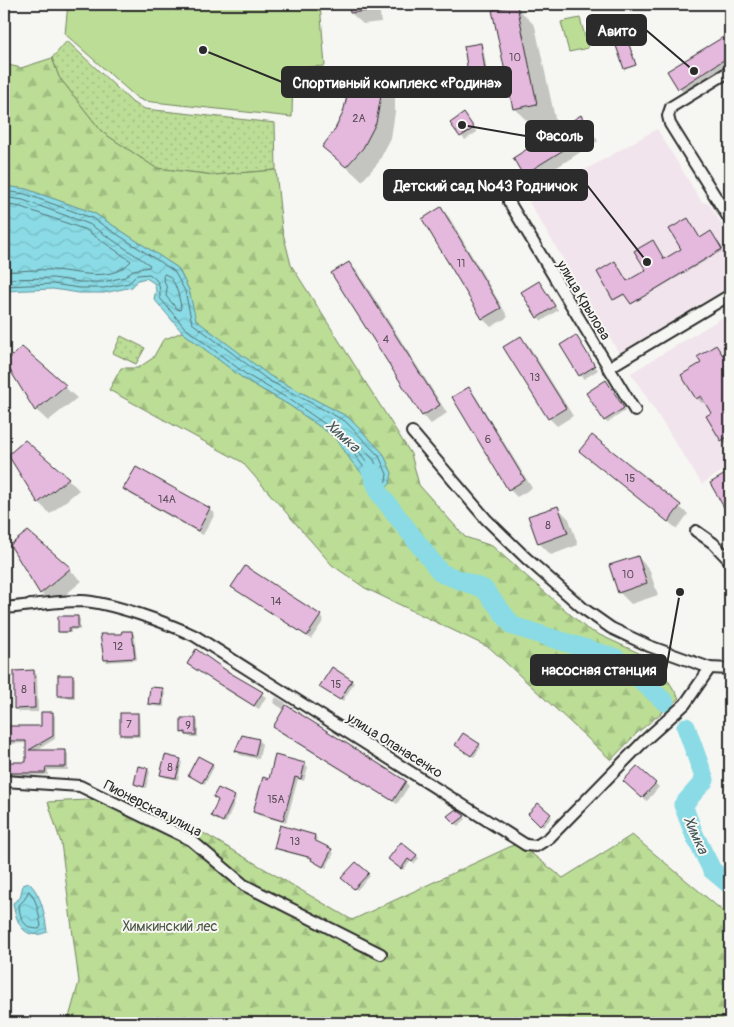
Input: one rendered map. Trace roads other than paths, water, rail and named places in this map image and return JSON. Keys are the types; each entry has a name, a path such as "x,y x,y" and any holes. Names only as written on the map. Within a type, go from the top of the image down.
{"street":[{"path":"730,71 671,106 668,116 670,124 730,220"},
{"name":"улица Крылова","path":"510,202 635,411"},
{"path":"608,368 730,295"},
{"path":"412,432 486,519 526,558 584,609 611,628 649,646 710,668 730,669"},
{"path":"696,531 713,542 730,562"},
{"name":"улица Опанасенко","path":"4,608 80,601 94,602 180,629 195,636 526,844 536,846 549,838 644,741 685,704 710,668"},
{"name":"Пионерская улица","path":"4,781 80,786 191,840 244,884 381,954"}],"water":[{"path":"4,186 26,189 94,213 178,268 189,290 196,320 270,376 348,417 383,453 392,473 390,484 380,494 352,462 336,438 289,405 244,379 182,332 154,299 156,290 154,283 146,278 138,280 132,287 104,293 79,293 53,289 4,291"},
{"path":"29,883 40,900 47,932 32,934 26,932 16,917 13,903 20,898 23,885"}],"waterway":[{"name":"Химка","path":"371,472 380,494 441,573 484,589 513,626 616,658 665,702"},
{"name":"Химка","path":"686,727 705,780 683,805 694,834 712,870 730,885"}],"place":[{"name":"Спортивный комплекс «Родина»","path":"203,50"},
{"name":"Авито","path":"694,71"},
{"name":"Фасоль","path":"462,125"},
{"name":"Детский сад №43 Родничок","path":"647,262"},
{"name":"насосная станция","path":"680,592"}],"park label":[{"name":"Химкинский лес","path":"170,926"}]}
